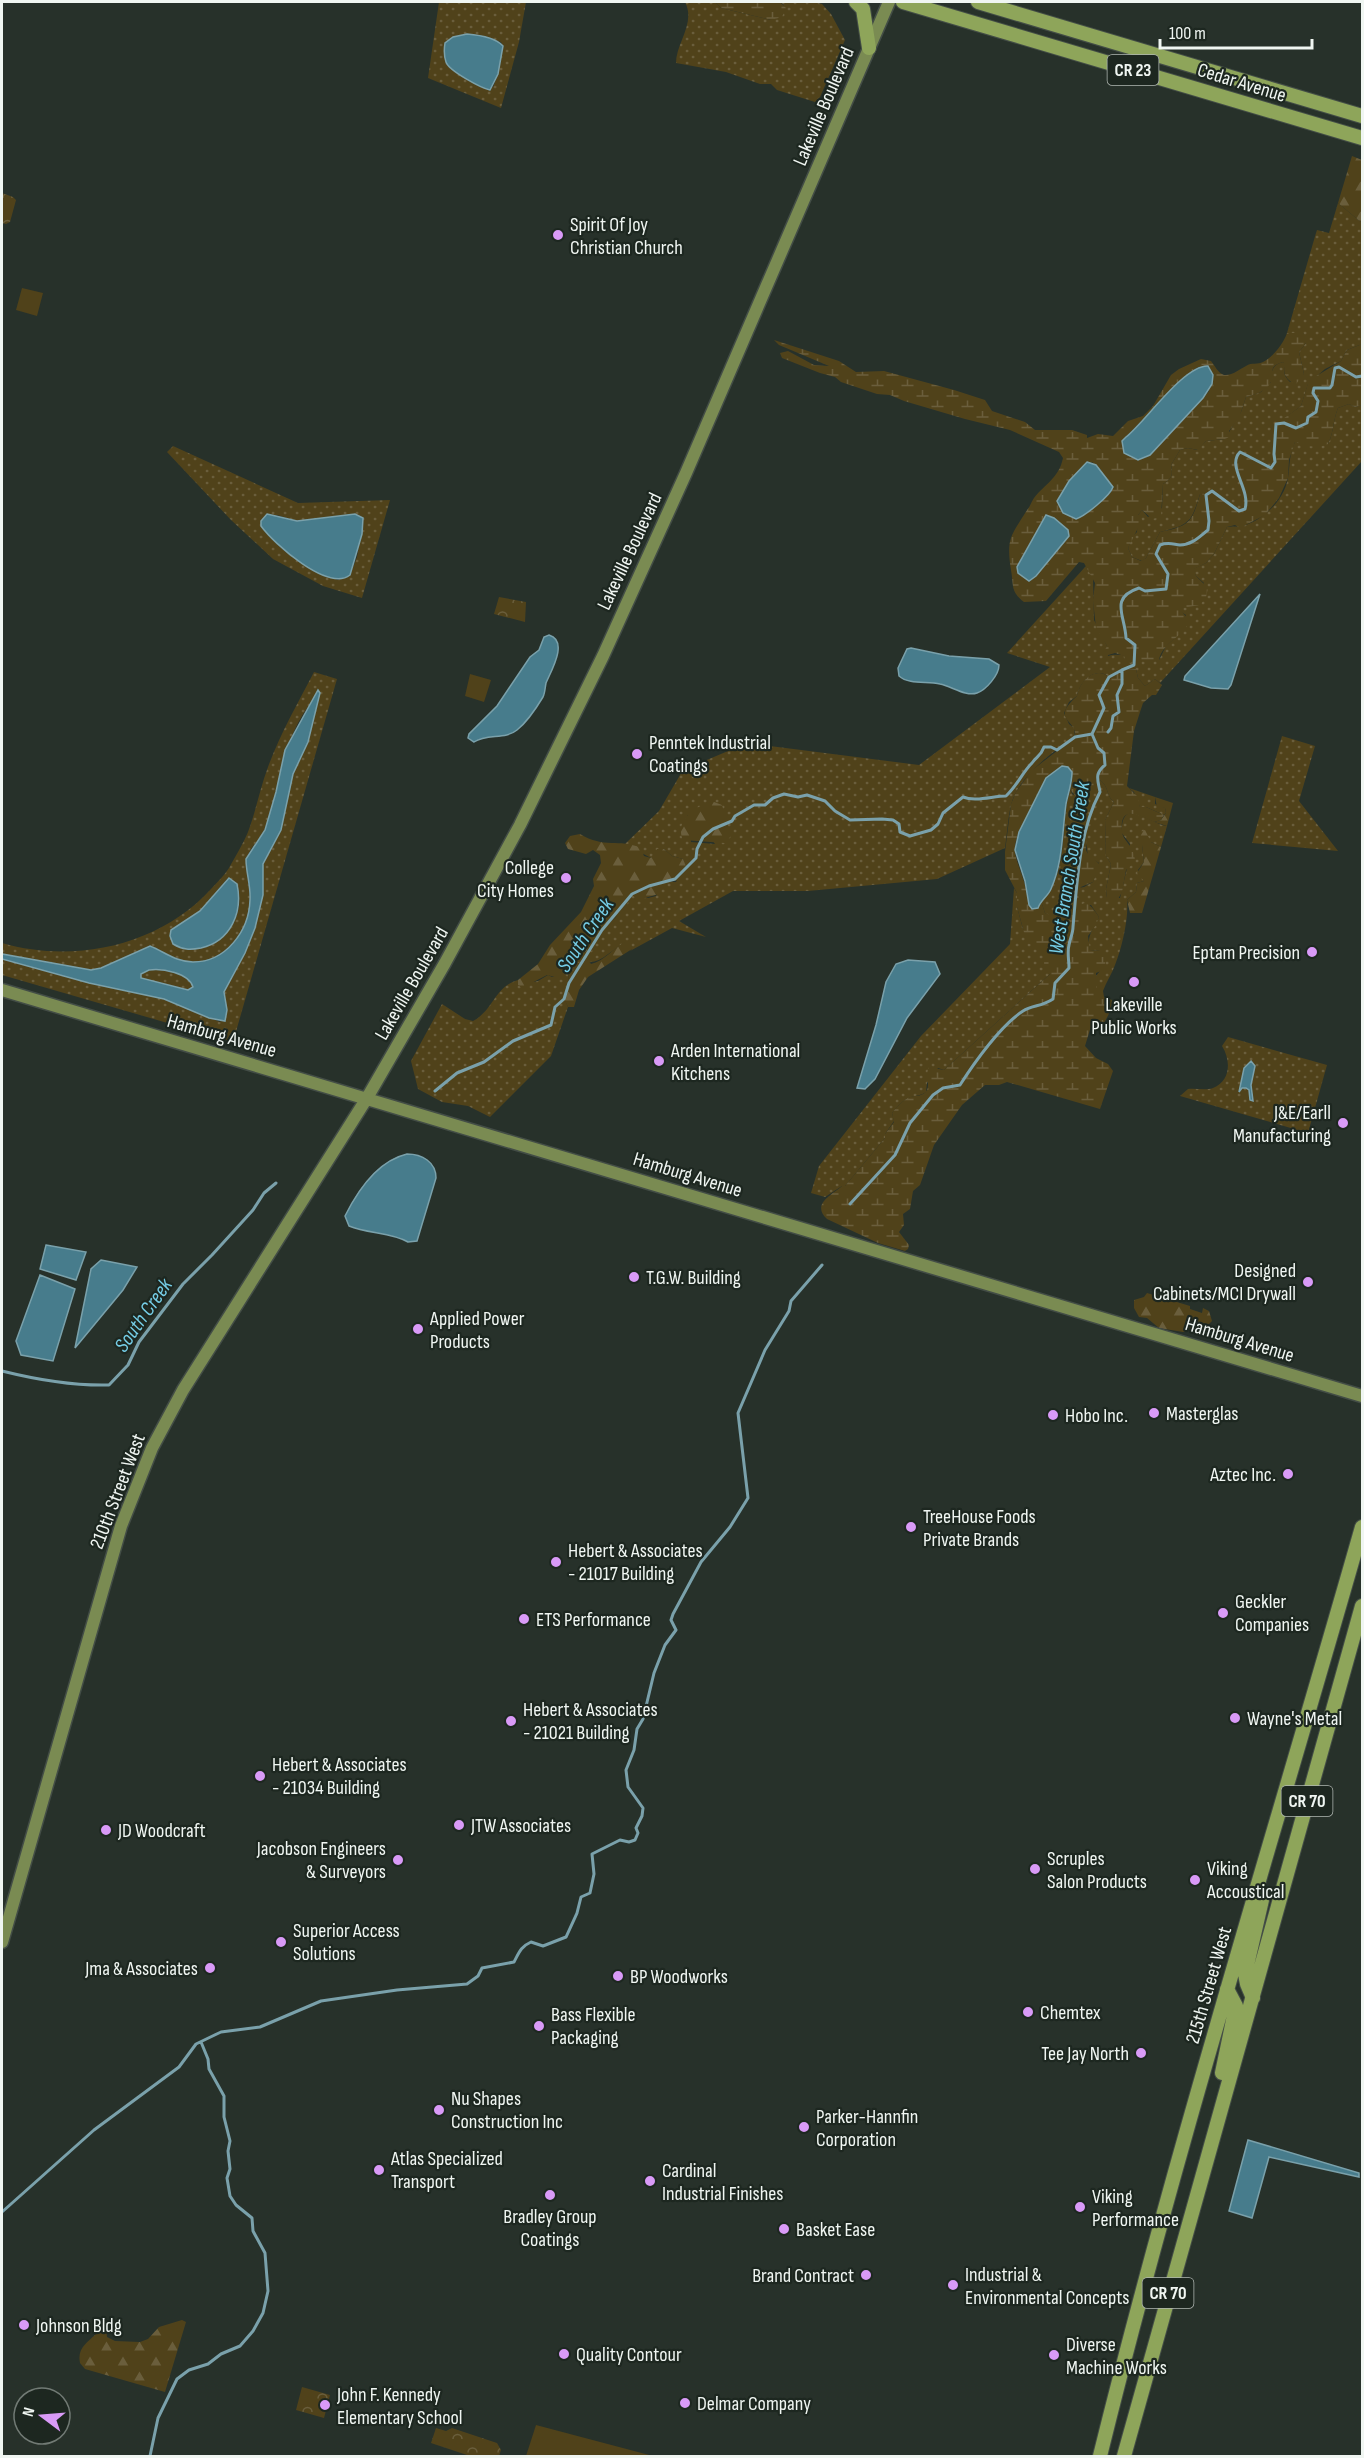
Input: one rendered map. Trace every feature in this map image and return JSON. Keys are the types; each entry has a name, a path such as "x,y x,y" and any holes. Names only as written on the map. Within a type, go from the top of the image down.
{"main road":[{"path":"856,2 865,16 869,48"},
{"name":"Cedar Avenue","path":"903,2 1362,138"},
{"name":"Cedar Avenue","path":"978,2 1362,116"},
{"name":"215th Street West","path":"1100,2457 1141,2297 1227,1989 1362,1527"},
{"name":"CR 70","path":"1124,2457 1362,1605"},
{"path":"1253,1998 1245,1974 1263,1896 1263,1862"},
{"path":"1215,2131 1216,2099 1236,2006 1227,1989"}],"street":[{"name":"Lakeville Boulevard","path":"367,1098 515,835 603,656 686,473 889,2"},
{"name":"Hamburg Avenue","path":"2,990 1362,1396"},
{"name":"210th Street West","path":"2,1942 121,1526 142,1469 173,1407 367,1098"}],"green space":[{"path":"439,2 526,2 519,42 501,108 428,78","holes":["488,38 501,42 503,46 493,87 480,87 452,69"]},
{"path":"685,2 715,2 721,8 771,20 784,5 780,2 822,4 831,14 845,40 820,97 815,102 777,90 771,84 760,84 726,72 676,63 687,25 688,10"},
{"path":"715,2 780,2 786,8 782,17 771,20 721,8"},
{"path":"1352,156 1362,160 1362,223 1338,203"},
{"path":"2,193 16,200 10,222 6,224 2,223"},
{"path":"1338,203 1362,223 1362,344 1347,350 1341,361 1325,369 1308,384 1301,406 1289,415 1275,434 1275,462 1271,468 1240,452 1234,463 1248,500 1245,509 1239,511 1200,494 1188,521 1183,525 1160,532 1146,558 1142,561 1132,557 1128,548 1137,532 1138,515 1142,510 1148,517 1162,508 1163,484 1171,476 1171,465 1180,450 1188,448 1197,450 1206,441 1225,439 1241,412 1246,397 1261,392 1271,382 1272,372 1276,365 1283,362 1286,364 1285,374 1290,382 1304,374 1299,352 1306,343 1303,333 1287,333 1317,230 1329,233"},
{"path":"22,288 43,293 37,316 16,310"},
{"path":"1287,333 1303,333 1306,337 1306,343 1299,352 1304,374 1296,384 1286,377 1283,362 1274,366 1267,388 1246,397 1239,418 1229,431 1229,437 1206,441 1198,450 1188,448 1180,450 1171,465 1171,476 1163,484 1161,517 1152,519 1142,510 1138,515 1142,520 1128,548 1132,557 1141,561 1146,558 1160,532 1177,528 1188,522 1200,494 1206,495 1212,491 1239,510 1245,509 1245,494 1236,464 1236,458 1240,452 1271,467 1275,462 1276,424 1301,406 1308,383 1313,378 1341,361 1347,350 1362,344 1362,405 1355,407 1349,404 1338,408 1328,444 1311,446 1295,442 1289,460 1288,478 1279,498 1265,515 1240,528 1235,525 1227,527 1214,554 1206,563 1194,569 1196,576 1208,588 1206,597 1200,605 1182,608 1182,612 1190,621 1187,627 1169,644 1159,660 1149,663 1133,658 1131,663 1126,661 1124,656 1115,653 1105,656 1107,646 1096,628 1093,600 1095,583 1084,563 1079,562 1046,601 1024,602 1015,591 1009,551 1011,538 1034,498 1058,471 1063,458 1059,452 1010,430 841,382 835,377 782,358 780,353 788,351 814,365 829,366 779,345 774,340 839,361 856,372 884,371 985,400 992,411 1025,422 1035,430 1072,430 1087,435 1087,438 1098,434 1113,436 1128,421 1143,416 1153,406 1171,375 1179,369 1201,359 1211,361 1222,374 1230,374 1248,365 1267,360","holes":["1198,367 1209,391 1150,455 1142,459 1131,457 1126,437 1184,377","1092,462 1100,469 1111,492 1088,512 1059,497 1069,481","1046,515 1063,525 1069,536 1017,567"]},
{"path":"1349,404 1355,407 1362,405 1362,461 1160,683 1155,679 1145,686 1138,678 1136,669 1122,670 1109,677 1099,673 1094,674 1081,685 1077,696 1069,702 1064,713 1069,724 1074,728 1075,737 1037,766 1021,785 1011,805 1005,848 937,879 808,891 733,891 679,921 706,937 672,928 630,951 632,949 626,942 594,962 584,961 575,965 566,953 575,946 591,951 602,930 619,914 632,894 648,898 656,896 663,882 676,882 685,866 683,859 672,856 664,849 651,858 625,844 659,811 683,770 747,743 919,765 1050,667 1007,653 1086,566 1093,577 1094,620 1107,646 1108,656 1124,655 1159,660 1166,646 1177,636 1186,615 1181,612 1182,608 1204,583 1196,576 1193,569 1206,563 1214,554 1227,527 1253,522 1273,507 1286,486 1295,442 1328,444 1338,408","holes":["692,813 715,844 691,842 687,816"]},
{"path":"173,446 298,503 390,500 362,598 323,586 273,559 231,520 167,452","holes":["354,514 363,518 357,557 350,575 338,580 295,559 261,526 277,515 297,521"]},
{"path":"499,597 526,602 525,622 494,614"},
{"path":"1136,669 1138,678 1145,686 1155,679 1162,685 1156,695 1152,695 1143,703 1134,731 1127,786 1138,797 1140,807 1146,807 1164,815 1161,820 1154,822 1132,814 1124,817 1123,835 1133,851 1135,862 1126,870 1122,892 1116,903 1107,898 1106,889 1111,864 1106,856 1105,820 1114,802 1100,780 1096,785 1084,788 1080,795 1076,796 1070,790 1072,781 1039,795 1023,823 1015,846 1027,894 1041,901 1045,913 1050,915 1061,909 1064,904 1076,906 1086,903 1099,917 1088,936 1090,950 1100,951 1106,956 1104,970 1096,973 1096,991 1103,991 1104,997 1112,1000 1109,1014 1102,1025 1092,1023 1085,1046 1096,1058 1108,1064 1113,1071 1100,1109 1007,1082 999,1085 985,1085 962,1105 934,1145 920,1185 913,1191 910,1209 903,1214 904,1225 899,1232 909,1245 908,1249 905,1251 878,1243 827,1219 821,1209 822,1204 829,1196 845,1186 885,1138 885,1134 894,1122 892,1113 907,1098 921,1095 927,1090 929,1067 944,1070 1050,974 1045,971 1042,950 1027,943 1017,907 1017,893 1005,870 1011,804 1016,792 1031,771 1075,737 1075,731 1065,715 1065,710 1077,696 1084,681 1093,674 1104,674 1109,677 1122,670"},
{"path":"314,672 337,679 233,1042 2,975 2,959 89,983 164,999 220,1022 227,1010 224,992 255,928 263,895 263,864 281,830 293,774 308,742 320,693 307,708 297,725 284,759 271,813 264,831 250,850 247,868 250,902 245,924 233,944 215,957 192,962 175,958 150,946 101,968 91,970 10,957 2,954 2,943 30,949 58,951 86,950 114,945 141,937 190,909 225,874 241,846 251,824 273,755","holes":["227,879 236,882 239,901 235,918 225,932 210,945 171,930 200,911"]},
{"path":"470,674 491,680 484,702 465,696"},
{"path":"1282,736 1315,746 1299,801 1338,851 1252,843"},
{"path":"1100,780 1114,802 1105,820 1106,856 1111,864 1106,889 1107,898 1120,898 1130,844 1121,832 1122,823 1127,814 1138,814 1167,826 1161,847 1151,842 1142,845 1144,862 1138,870 1144,881 1137,883 1136,892 1127,900 1127,915 1118,958 1103,991 1096,991 1095,977 1100,971 1100,951 1090,950 1089,945 1091,933 1099,917 1091,905 1070,907 1066,905 1050,916 1045,913 1041,901 1050,890 1056,877 1070,790 1073,795","holes":["1086,843 1088,856 1099,863 1093,882 1084,887 1066,890 1062,875 1077,846"]},
{"path":"1129,788 1155,797 1155,804 1165,808 1166,813 1164,815 1146,807 1140,807 1134,792"},
{"path":"1155,797 1173,803 1167,826 1154,822 1161,820 1166,813 1165,808 1157,807"},
{"path":"714,802 722,805 731,836 725,843 683,840 682,826 688,815 700,806"},
{"path":"1145,830 1151,842 1161,847 1142,913 1130,913 1127,900 1136,892 1137,883 1144,881 1137,873 1144,862 1142,845 1138,842 1141,832"},
{"path":"580,834 597,841 633,845 641,848 644,856 651,858 657,849 664,849 672,856 683,859 687,869 678,880 663,882 659,894 638,900 631,894 624,913 608,923 591,951 581,952 574,947 566,953 575,964 588,960 591,964 626,941 631,944 632,949 588,977 579,990 574,1007 568,1007 564,999 569,983 568,973 559,978 547,975 522,988 518,985 518,980 538,964 550,945 581,912 594,886 593,879 601,863 600,855 593,850 586,854 568,849 565,843 570,836"},
{"path":"1080,834 1088,839 1086,848 1088,854 1100,865 1093,882 1081,887 1077,893 1066,890 1062,875 1067,858 1078,848 1076,836"},
{"path":"1014,888 1017,893 1017,907 1023,929 1046,953 1045,960 1051,973 944,1070 938,1068 927,1083 926,1092 908,1098 898,1106 892,1113 894,1121 885,1134 885,1138 845,1186 825,1197 811,1193 819,1166 921,1036 1010,944"},
{"path":"149,970 168,971 181,975 193,987 188,990 141,978 141,974"},
{"path":"568,973 569,983 564,998 568,1007 551,1056 490,1117 468,1106 442,1102 418,1089 411,1061 442,1004 465,1019 473,1021 486,1011 499,993 510,983 518,980 518,985 538,981 548,975 552,977"},
{"path":"1228,1037 1327,1065 1308,1133 1180,1096 1188,1089 1210,1089 1219,1085 1228,1070 1227,1057 1222,1046"},
{"path":"1147,1293 1190,1306 1190,1309 1202,1313 1203,1308 1209,1311 1212,1321 1209,1324 1198,1322 1188,1331 1183,1332 1159,1328 1147,1318 1139,1317 1134,1308 1134,1300 1144,1297"},
{"path":"182,2320 186,2322 165,2392 85,2369 80,2363 81,2350 105,2321 107,2337 115,2341 140,2342 148,2339 159,2327"},
{"path":"302,2387 330,2395 324,2418 296,2410"},
{"path":"536,2425 653,2456 526,2456"},
{"path":"436,2428 446,2431 452,2428 497,2443 501,2450 499,2456 470,2456 431,2443"}],"water":[{"path":"467,34 491,39 503,46 498,74 490,90 473,83 448,66 446,62 445,43 453,37"},
{"path":"1208,366 1213,375 1212,384 1203,398 1150,455 1138,460 1124,453 1122,441 1165,395 1188,374 1198,368"},
{"path":"1087,462 1096,465 1113,487 1097,505 1076,519 1063,513 1057,501 1069,481"},
{"path":"267,514 297,521 355,514 363,518 362,534 350,575 340,579 329,577 302,564 277,544 261,526 261,521"},
{"path":"1046,515 1054,518 1068,530 1069,536 1036,576 1029,581 1018,573 1017,567"},
{"path":"1260,594 1228,689 1211,688 1184,680 1185,676"},
{"path":"549,635 558,643 557,657 543,697 528,719 517,730 507,735 479,739 474,742 468,738 469,734 497,706 530,657 539,650 544,637"},
{"path":"907,649 949,656 989,659 999,665 988,685 973,694 940,684 903,679 899,676 898,668"},
{"path":"318,690 320,693 308,742 293,774 281,830 263,864 263,895 255,928 245,953 224,992 227,1010 225,1021 209,1018 164,999 89,983 2,959 2,954 91,970 101,968 150,946 187,962 205,961 225,951 234,943 249,912 250,895 246,859 265,830 285,750","holes":["154,970 181,975 193,987 188,990 141,978 141,974"]},
{"path":"1062,766 1068,767 1072,776 1058,868 1050,891 1038,908 1032,909 1015,850 1019,832 1046,778"},
{"path":"229,878 237,884 238,905 236,915 227,932 220,939 201,948 187,949 173,944 170,936 171,930 200,911"},
{"path":"908,960 935,962 940,974 907,1018 875,1079 865,1089 857,1088 886,982 896,964"},
{"path":"1251,1061 1255,1066 1251,1085 1253,1101 1250,1100 1249,1090 1246,1088 1242,1088 1239,1092 1244,1068"},
{"path":"407,1154 423,1157 431,1163 436,1178 417,1241 408,1242 394,1236 349,1226 345,1216 362,1187 386,1163"},
{"path":"46,1245 86,1252 76,1280 40,1269"},
{"path":"101,1260 137,1267 123,1290 75,1348 91,1269"},
{"path":"40,1275 75,1289 53,1361 21,1355 16,1341"},
{"path":"1248,2140 1359,2173 1359,2177 1269,2157 1252,2218 1229,2211"}],"waterway":[{"name":"South Creek","path":"1108,732 1113,716 1119,712 1117,695 1122,684 1122,670 1134,665 1135,645 1126,638 1121,602 1130,592 1139,588 1145,591 1166,589 1168,574 1156,554 1160,545 1188,544 1208,530 1206,495 1212,491 1239,511 1245,509 1245,494 1236,464 1236,458 1240,452 1271,468 1275,462 1276,424 1284,423 1296,428 1307,423 1308,417 1316,412 1318,401 1313,393 1314,388 1330,388 1335,368 1339,367 1356,377 1362,376"},
{"name":"South Creek","path":"1092,734 1104,708 1099,695 1109,677 1122,670"},
{"name":"South Creek","path":"435,1091 457,1073 484,1062 513,1041 551,1025 555,1007 564,999 569,983 602,930 632,894 649,886 675,879 696,858 697,849 703,837 713,829 732,821 735,816 754,805 765,805 773,798 784,794 798,797 807,795 825,801 835,811 850,820 893,820 899,824 900,832 910,836 931,830 938,824 943,813 963,797 978,799 1006,796 1044,747 1057,750 1075,737 1092,734"},
{"name":"West Branch South Creek","path":"850,1204 895,1155 910,1123 933,1095 943,1088 960,1085 988,1045 1015,1017 1026,1009 1053,999 1055,983 1069,968 1068,948 1073,929 1083,840 1087,823 1100,792 1098,774 1105,765 1104,753 1098,748 1092,734"},
{"name":"South Creek","path":"2,1371 55,1382 109,1385 128,1365 139,1342 183,1284 253,1210 264,1193 276,1183"},
{"name":"West Branch South Creek","path":"2,2212 94,2130 179,2067 196,2044 221,2032 260,2027 321,2001 397,1990 467,1984 478,1976 482,1968 514,1962 522,1948 531,1942 543,1946 566,1937 577,1913 581,1897 590,1893 594,1874 592,1854 620,1840 629,1842 635,1840 638,1833 636,1828 643,1808 628,1787 626,1770 634,1750 637,1729 643,1719 654,1673 665,1645 676,1630 671,1620 701,1562 730,1527 748,1498 738,1413 765,1350 789,1311 791,1301 822,1265"},
{"name":"West Branch South Creek","path":"150,2456 158,2418 177,2379 189,2370 208,2364 221,2354 240,2346 253,2331 263,2313 268,2291 265,2253 253,2231 252,2218 236,2205 230,2196 227,2178 230,2169 228,2151 230,2141 224,2117 224,2096 209,2069 208,2059 201,2042"}],"place":[{"name":"Spirit Of Joy Christian Church","path":"558,235"},
{"name":"Penntek Industrial Coatings","path":"637,754"},
{"name":"College City Homes","path":"566,878"},
{"name":"Eptam Precision","path":"1312,952"},
{"name":"Lakeville Public Works","path":"1134,982"},
{"name":"Arden International Kitchens","path":"659,1061"},
{"name":"J&E/Earll Manufacturing","path":"1343,1123"},
{"name":"T.G.W. Building","path":"634,1277"},
{"name":"Designed Cabinets/MCI Drywall","path":"1308,1282"},
{"name":"Applied Power Products","path":"418,1329"},
{"name":"Masterglas","path":"1154,1413"},
{"name":"Hobo Inc.","path":"1053,1415"},
{"name":"Aztec Inc.","path":"1288,1474"},
{"name":"TreeHouse Foods Private Brands","path":"911,1527"},
{"name":"Hebert & Associates - 21017 Building","path":"556,1562"},
{"name":"Geckler Companies","path":"1223,1613"},
{"name":"ETS Performance","path":"524,1619"},
{"name":"Wayne's Metal","path":"1235,1718"},
{"name":"Hebert & Associates - 21021 Building","path":"511,1721"},
{"name":"Hebert & Associates - 21034 Building","path":"260,1776"},
{"name":"JTW Associates","path":"459,1825"},
{"name":"JD Woodcraft","path":"106,1830"},
{"name":"Jacobson Engineers & Surveyors","path":"398,1860"},
{"name":"Scruples Salon Products","path":"1035,1869"},
{"name":"Viking Accoustical","path":"1195,1880"},
{"name":"Superior Access Solutions","path":"281,1942"},
{"name":"Jma & Associates","path":"210,1968"},
{"name":"BP Woodworks","path":"618,1976"},
{"name":"Chemtex","path":"1028,2012"},
{"name":"Bass Flexible Packaging","path":"539,2026"},
{"name":"Tee Jay North","path":"1141,2053"},
{"name":"Nu Shapes Construction Inc","path":"439,2110"},
{"name":"Parker-Hannfin Corporation","path":"804,2127"},
{"name":"Atlas Specialized Transport","path":"379,2170"},
{"name":"Cardinal Industrial Finishes","path":"650,2181"},
{"name":"Bradley Group Coatings","path":"550,2195"},
{"name":"Viking Performance","path":"1080,2207"},
{"name":"Basket Ease","path":"784,2229"},
{"name":"Brand Contract","path":"866,2275"},
{"name":"Industrial & Environmental Concepts","path":"953,2285"},
{"name":"Johnson Bldg","path":"24,2325"},
{"name":"Quality Contour","path":"564,2354"},
{"name":"Diverse Machine Works","path":"1054,2355"},
{"name":"Delmar Company","path":"685,2403"},
{"name":"John F. Kennedy Elementary School","path":"325,2405"}]}
